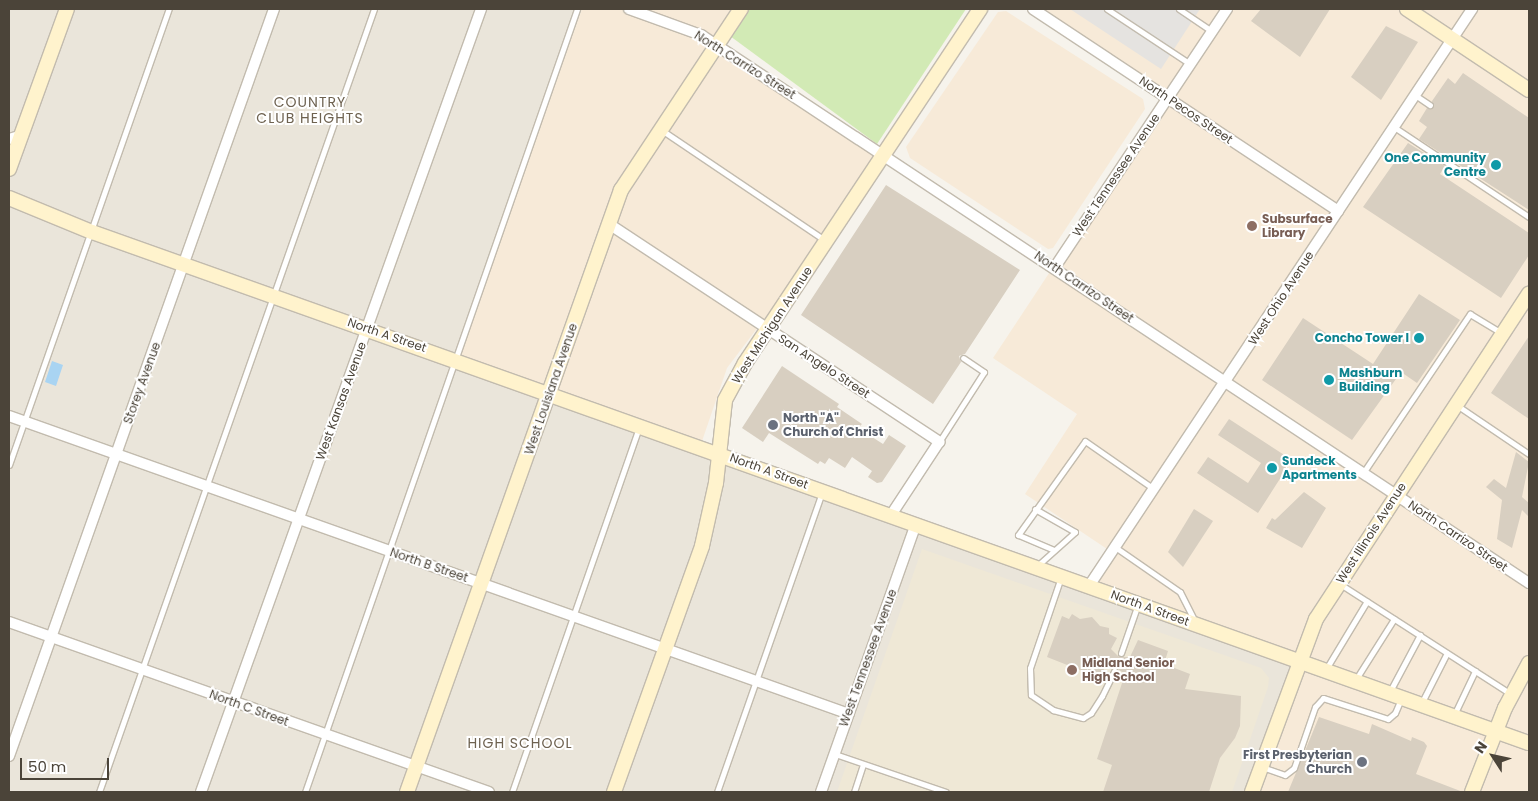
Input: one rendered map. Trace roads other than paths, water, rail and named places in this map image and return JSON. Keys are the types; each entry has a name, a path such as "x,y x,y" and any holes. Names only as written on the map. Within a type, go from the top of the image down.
{"main road":[{"path":"9,169 15,137 68,9"},
{"name":"West Louisiana Avenue","path":"407,792 625,182 741,9"},
{"name":"West Michigan Avenue","path":"614,792 702,546 719,453 725,400 736,376 980,9"},
{"path":"1407,9 1529,90"},
{"name":"North A Street","path":"9,198 92,232 549,392 1529,743"},
{"name":"West Illinois Avenue","path":"1252,792 1316,619 1338,582 1529,293"},
{"path":"1472,792 1495,730 1511,694 1529,663"}],"street":[{"name":"Storey Avenue","path":"9,756 274,9"},
{"name":"West Kansas Avenue","path":"201,792 481,9"},
{"name":"North Carrizo Street","path":"629,9 656,14 701,35 1055,267 1529,583"},
{"name":"North Pecos Street","path":"1033,9 1338,211"},
{"name":"West Ohio Avenue","path":"1089,586 1472,9"},
{"name":"West Tennessee Avenue","path":"1055,267 1212,31 1223,10"},
{"name":"San Angelo Street","path":"609,224 939,442"},
{"name":"North B Street","path":"9,416 848,714"},
{"path":"891,515 939,442"},
{"name":"West Tennessee Avenue","path":"821,792 916,524"},
{"name":"North C Street","path":"9,622 489,792"}],"lane":[{"path":"9,465 169,9"},
{"path":"99,792 374,9"},
{"path":"304,792 577,9"},
{"path":"1107,9 1190,64"},
{"path":"1178,9 1212,31"},
{"path":"1415,95 1430,105"},
{"path":"1394,126 1529,217"},
{"path":"660,129 826,241"},
{"path":"1363,473 1470,314 1503,333"},
{"path":"939,442 984,372 963,358"},
{"path":"1455,405 1529,454"},
{"path":"512,792 640,425"},
{"path":"1054,550 1018,535 1035,508 1085,441 1154,489"},
{"path":"718,792 823,491"},
{"path":"1035,508 1075,532 1035,567"},
{"path":"1115,547 1180,592 1197,625"},
{"path":"1061,576 1030,668 1031,695 1053,710 1083,718 1090,713 1102,696 1114,670"},
{"path":"1338,582 1511,694"},
{"path":"1325,670 1367,601"},
{"path":"1121,653 1138,604"},
{"path":"1355,681 1394,619"},
{"path":"1261,767 1285,775 1294,768 1319,700 1323,698 1388,719 1395,713 1395,695 1420,635"},
{"path":"1421,704 1447,652"},
{"path":"1453,716 1475,671"},
{"path":"835,754 946,792"},
{"path":"854,792 864,764"}],"water":[{"path":"52,361 63,365 56,386 45,382"}],"place":[{"name":"One Community Centre","path":"1496,165"},
{"name":"Subsurface Library","path":"1252,226"},
{"name":"Concho Tower I","path":"1419,338"},
{"name":"Mashburn Building","path":"1329,380"},
{"name":"North \"A\" Church of Christ","path":"773,425"},
{"name":"Sundeck Apartments","path":"1272,468"},
{"name":"Midland Senior High School","path":"1072,670"},
{"name":"First Presbyterian Church","path":"1362,762"}],"district":[{"name":"COUNTRY CLUB HEIGHTS","path":"310,110"},
{"name":"HIGH SCHOOL","path":"520,743"}]}
